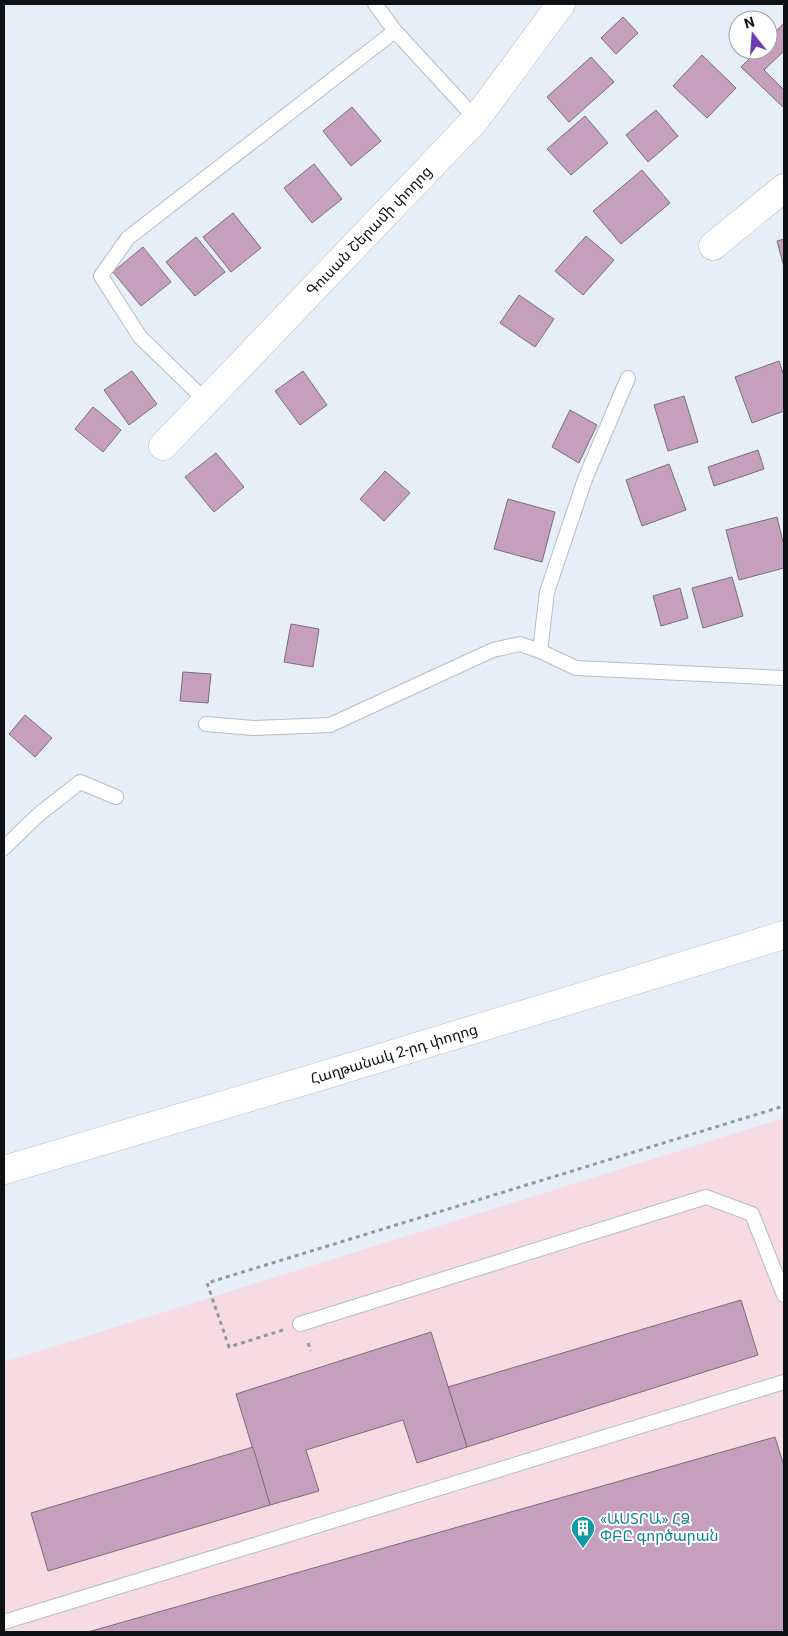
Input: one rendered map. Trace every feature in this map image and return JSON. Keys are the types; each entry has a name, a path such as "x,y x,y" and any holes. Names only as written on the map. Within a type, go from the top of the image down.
{"street":[{"name":"Գուսան Շերամի փողոց","path":"163,446 476,119 561,4"},
{"path":"713,246 784,188"},
{"name":"Հաղթանակ 2-րդ փողոց","path":"4,1170 322,1076 784,935"}],"lane":[{"path":"375,4 395,31 476,119"},
{"path":"206,401 140,338 101,276 128,238 395,31"},
{"path":"540,651 546,592 585,479 628,378"},
{"path":"206,724 253,728 330,725 493,650 520,644 576,668 784,678"},
{"path":"4,848 38,815 80,782 116,797"},
{"path":"300,1324 706,1197 752,1214 784,1296"},
{"path":"4,1622 784,1382"}],"path":[{"path":"311,1351 300,1324 229,1347 207,1283 784,1106"}],"shaded area":[{"name":"«ԱՍՏՐԱ» ՀՁ ՓԲԸ գործարան","path":"784,1118 784,1632 4,1632 4,1362"}],"building":[{"path":"623,17 638,33 616,54 601,38"},
{"path":"784,23 784,51 778,57 778,29"},
{"path":"702,55 736,88 707,118 673,86"},
{"path":"591,57 614,82 569,122 547,97"},
{"path":"748,60 775,60 764,70 784,90 783,107 741,67"},
{"path":"352,107 381,141 351,166 323,131"},
{"path":"656,110 678,136 648,162 626,135"},
{"path":"585,116 608,143 571,175 547,149"},
{"path":"314,164 342,199 312,223 284,188"},
{"path":"642,170 670,203 621,244 593,211"},
{"path":"233,213 261,248 231,272 203,237"},
{"path":"586,236 614,260 583,295 555,271"},
{"path":"196,237 225,272 195,296 166,262"},
{"path":"784,239 784,267 777,241"},
{"path":"143,247 171,282 141,306 113,272"},
{"path":"519,295 554,319 535,347 500,323"},
{"path":"779,361 784,376 784,411 752,423 735,377"},
{"path":"132,371 157,404 129,425 104,390"},
{"path":"303,371 327,405 300,425 275,391"},
{"path":"684,396 698,442 668,451 654,405"},
{"path":"93,407 121,430 103,452 75,429"},
{"path":"570,410 597,425 579,463 552,447"},
{"path":"758,450 764,469 714,486 708,467"},
{"path":"216,453 244,487 214,512 185,477"},
{"path":"669,464 686,510 642,526 626,480"},
{"path":"385,471 410,493 384,521 360,499"},
{"path":"508,499 555,512 542,562 494,549"},
{"path":"777,517 784,546 784,568 739,580 726,530"},
{"path":"732,577 743,616 703,628 692,588"},
{"path":"680,588 688,618 661,626 653,596"},
{"path":"291,624 319,629 313,667 284,662"},
{"path":"183,672 211,674 208,703 180,701"},
{"path":"25,715 52,738 35,757 9,734"},
{"path":"741,1300 758,1355 467,1447 448,1387"},
{"path":"431,1332 467,1447 417,1463 403,1420 306,1450 319,1491 270,1505 236,1394"},
{"name":"«ԱՍՏՐԱ» ՀՁ ՓԲԸ գործարան","path":"775,1437 784,1466 784,1632 88,1632"},
{"path":"253,1447 270,1505 48,1571 31,1513"}],"place":[{"name":"«ԱՍՏՐԱ» ՀՁ ՓԲԸ գործարան","path":"583,1549"}]}
